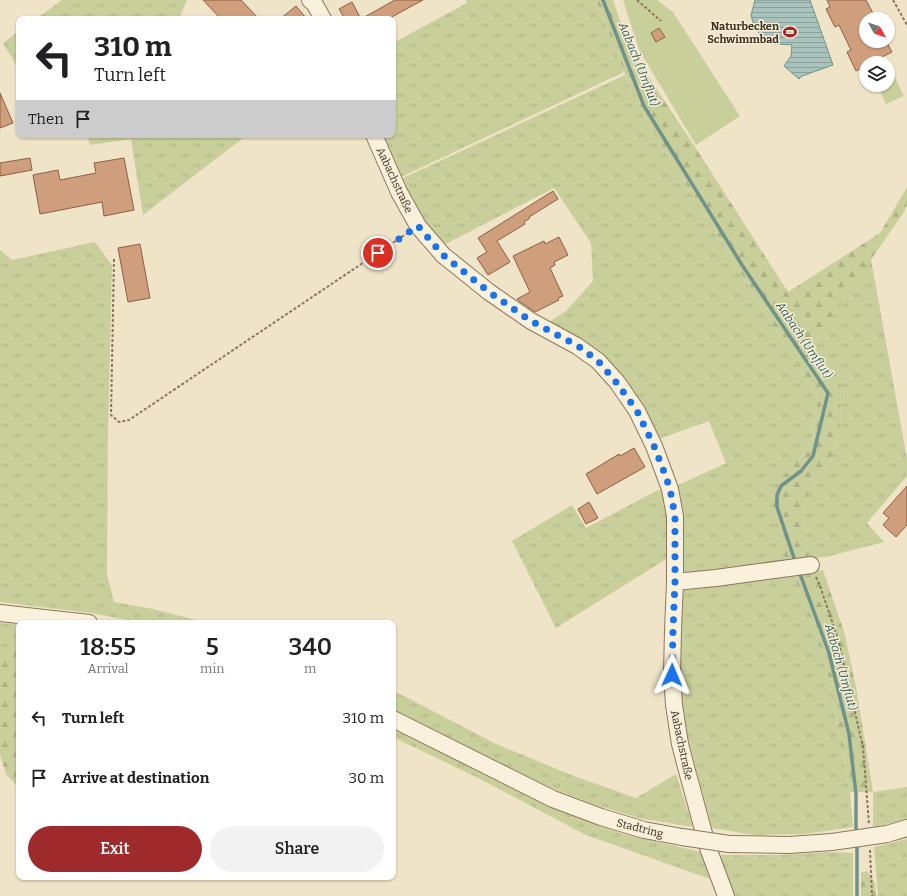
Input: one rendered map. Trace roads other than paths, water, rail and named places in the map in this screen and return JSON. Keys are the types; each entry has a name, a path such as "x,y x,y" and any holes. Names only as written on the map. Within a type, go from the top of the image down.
{"street":[{"path":"310,0 314,3 321,16"},
{"name":"Aabachstraße","path":"375,138 399,192 418,226 443,255 489,292 531,321 578,346 598,361 616,382 637,411 654,446 670,489 675,516 675,582 672,675 674,705 680,744 708,848 726,896"},
{"path":"675,582 802,566"},
{"path":"0,613 63,620"},
{"name":"Stadtring","path":"396,720 553,799 600,817 644,830 682,838 729,844 789,845 832,842 887,834 907,828"}],"water":[{"name":"Naturbecken Schwimmbad","path":"755,0 810,0 833,65 802,76 799,79 784,66 791,56 792,45 764,43 751,15"}],"waterway":[{"name":"Aabach (Umflut)","path":"603,0 644,106 742,265 828,393 813,456 801,471 781,486 777,495 777,507 796,564"},
{"name":"Aabach (Umflut)","path":"799,571 829,653 849,734 856,794 856,835"},
{"name":"Aabach (Umflut)","path":"857,843 857,896"}],"place":[{"name":"Naturbecken Schwimmbad","path":"790,32"}]}
